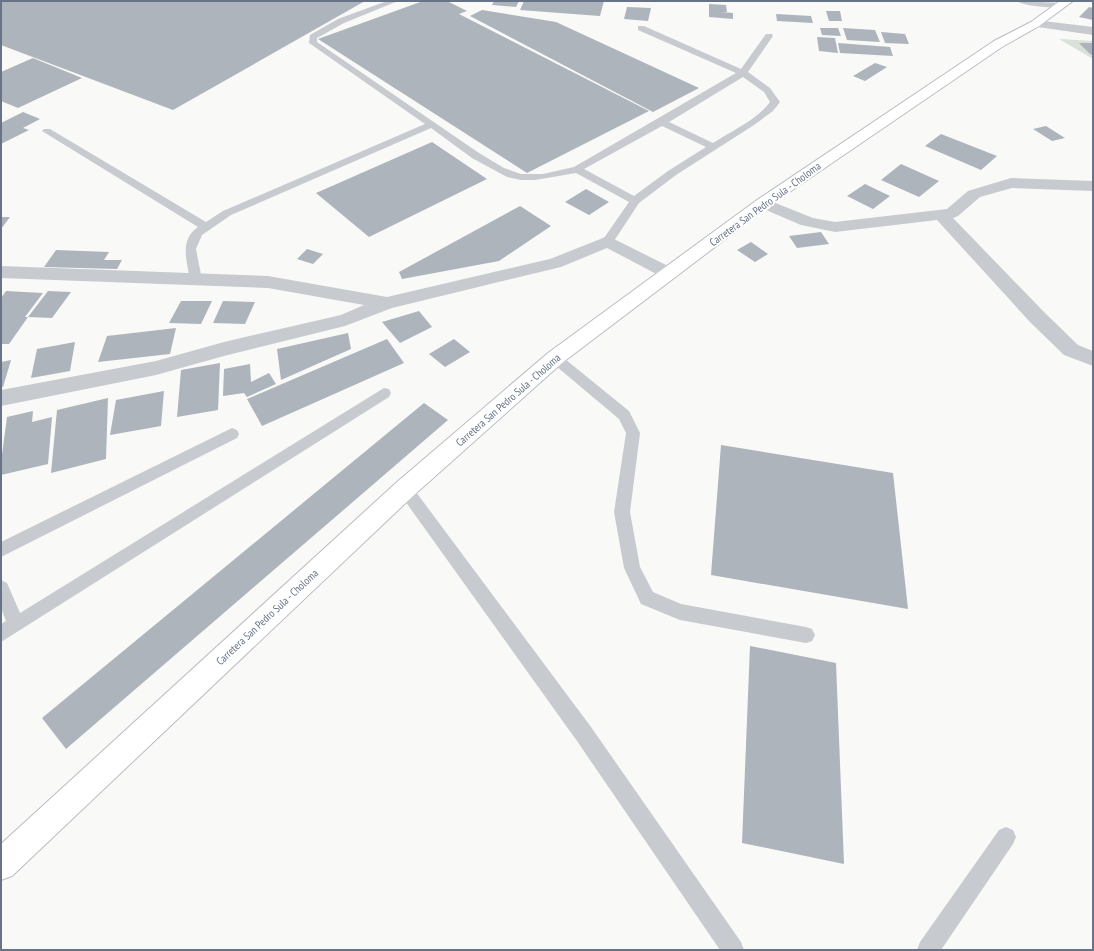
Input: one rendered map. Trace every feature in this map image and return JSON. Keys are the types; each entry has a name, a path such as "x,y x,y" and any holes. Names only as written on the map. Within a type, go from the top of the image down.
{"main road":[{"name":"Carretera San Pedro Sula - Choloma","path":"1,865 405,488 555,358 670,274 763,203 998,44 1035,24 1064,3"}],"street":[{"path":"1023,1 1064,3"},
{"path":"1035,24 1093,31"},
{"path":"763,203 804,221 820,226 835,227 952,213 974,194 1011,183 1093,186"},
{"path":"941,214 1032,312 1072,350 1093,358"},
{"path":"1,398 156,368 224,349 344,320 387,302 555,263 608,241 670,274"},
{"path":"1,272 268,282 387,302"}],"lane":[{"path":"394,1 341,21 313,38 312,43 504,173 520,177 538,177 578,170 581,166 662,122 743,73 769,36"},
{"path":"608,241 635,201 672,173 770,109 776,102 767,90 743,73 641,28"},
{"path":"662,122 713,147"},
{"path":"196,280 190,249 197,233 227,213 432,124"},
{"path":"47,131 206,227"},
{"path":"578,170 635,201"},
{"path":"555,358 624,415 633,433 622,512 632,568 647,598 680,612 806,635"},
{"path":"1,634 384,393"},
{"path":"1,550 232,434"},
{"path":"405,488 584,734 733,950"},
{"path":"1,588 16,624"},
{"path":"928,950 1006,837"}],"shaded area":[{"path":"1059,39 1093,41 1093,59"}],"building":[{"path":"1,1 365,1 173,110 1,45"},
{"path":"423,1 447,1 467,11 459,14 649,111 527,173 318,39"},
{"path":"494,1 519,1 516,7 492,5"},
{"path":"524,1 604,1 600,16 520,10"},
{"path":"709,4 726,5 727,12 721,12 733,13 733,19 709,17"},
{"path":"627,7 651,8 648,21 624,19"},
{"path":"1089,7 1093,8 1093,20 1079,17"},
{"path":"482,10 556,22 699,88 653,112 470,16"},
{"path":"826,11 840,11 842,21 829,21"},
{"path":"776,14 811,16 813,23 777,21"},
{"path":"820,28 838,28 841,36 822,35"},
{"path":"843,28 875,30 880,42 847,40"},
{"path":"881,32 905,34 909,44 885,43"},
{"path":"817,37 835,38 838,53 819,51"},
{"path":"838,43 890,47 893,56 840,53"},
{"path":"1079,43 1093,43 1093,55 1090,54"},
{"path":"33,58 82,78 18,108 1,101 1,72"},
{"path":"875,63 887,67 865,81 853,76"},
{"path":"23,112 40,119 23,128 29,130 1,144 1,123"},
{"path":"1046,126 1065,138 1052,141 1033,129"},
{"path":"941,134 997,156 981,170 925,146"},
{"path":"432,142 487,179 369,237 316,193"},
{"path":"901,164 939,181 919,197 881,180"},
{"path":"865,184 890,196 873,209 847,196"},
{"path":"586,189 609,202 589,215 565,202"},
{"path":"520,206 551,226 499,261 402,279 399,272"},
{"path":"1,217 10,217 1,229"},
{"path":"821,232 829,244 797,248 789,236"},
{"path":"751,242 768,254 755,262 737,250"},
{"path":"307,249 323,254 313,264 297,259"},
{"path":"56,250 109,252 104,260 122,260 117,269 44,267"},
{"path":"6,291 43,293 25,317 28,317 9,344 1,344 1,298"},
{"path":"48,291 71,292 52,318 28,317"},
{"path":"181,301 212,301 201,324 169,323"},
{"path":"223,301 255,302 245,324 213,323"},
{"path":"419,311 432,327 400,343 382,322"},
{"path":"176,328 170,354 98,362 107,336"},
{"path":"348,333 351,349 281,380 277,349"},
{"path":"387,339 404,363 262,426 247,399"},
{"path":"454,339 470,352 445,367 429,354"},
{"path":"75,342 70,371 31,378 37,349"},
{"path":"11,360 3,387 1,387 1,362"},
{"path":"220,363 218,410 177,417 181,370"},
{"path":"250,364 251,382 269,373 276,384 247,397 244,393 223,396 224,369"},
{"path":"164,391 161,426 110,435 116,400"},
{"path":"108,398 106,459 51,473 57,410"},
{"path":"424,403 448,420 66,749 42,718"},
{"path":"33,411 32,422 52,417 48,464 1,475 1,462 7,417"},
{"path":"721,445 893,473 908,609 711,575"},
{"path":"750,646 836,663 844,864 742,843"}]}
